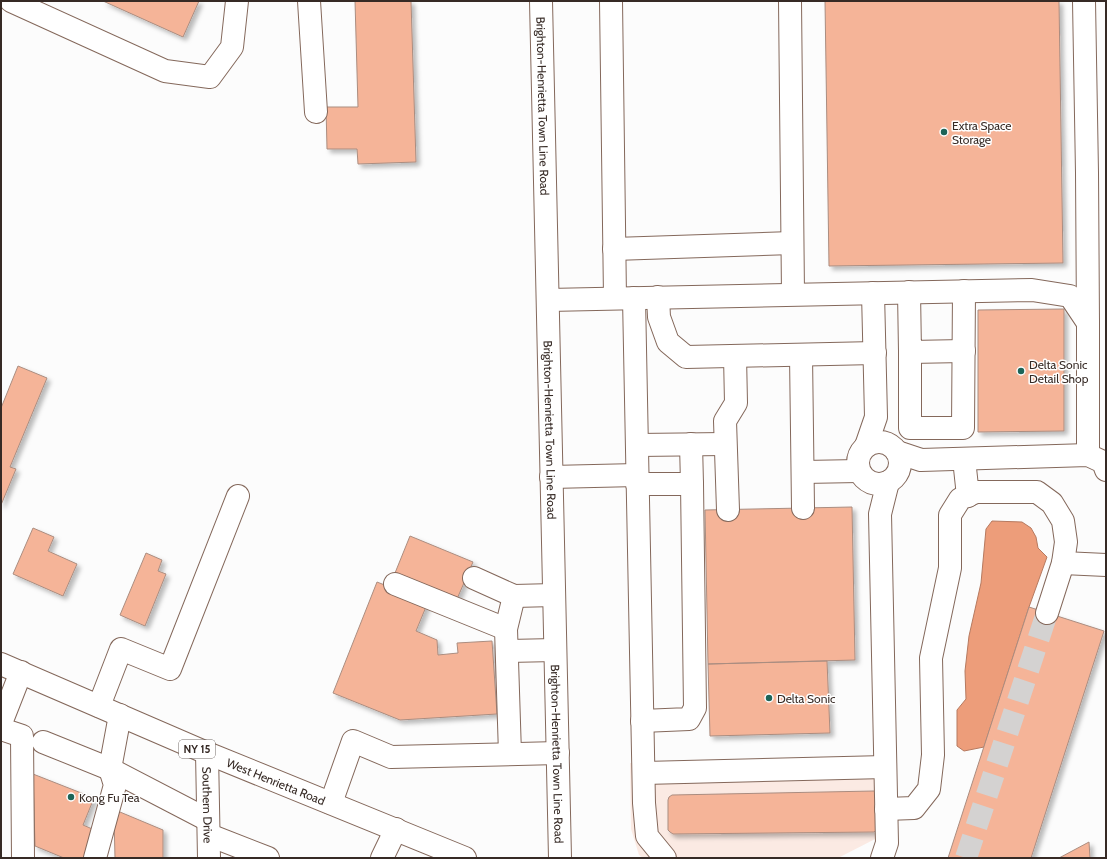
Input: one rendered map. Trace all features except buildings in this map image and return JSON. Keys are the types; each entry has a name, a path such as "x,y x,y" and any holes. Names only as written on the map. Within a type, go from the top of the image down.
{"street":[{"path":"11,1 165,71 210,78 232,47 237,1"},
{"path":"309,1 316,112"},
{"name":"Brighton-Henrietta Town Line Road","path":"541,1 560,858"},
{"path":"610,1 614,249 624,298 637,445 644,803 648,836 665,858"},
{"path":"790,1 793,294"},
{"path":"1084,1 1087,173 1088,455"},
{"path":"614,249 792,243"},
{"path":"548,300 1032,290 1070,296 1088,323"},
{"path":"909,292 910,428 964,428 964,291"},
{"path":"873,293 876,417 880,464 887,843 882,858"},
{"path":"658,297 659,317 668,342 686,357 875,353"},
{"path":"910,352 964,351"},
{"path":"801,354 803,508"},
{"path":"728,510 725,421 736,403 735,356"},
{"path":"642,721 689,719 696,708 691,444"},
{"path":"637,445 725,444"},
{"path":"803,472 921,460 1088,455 1102,462 1106,470"},
{"path":"964,459 968,496"},
{"path":"551,477 637,480 692,484"},
{"path":"886,809 914,808 929,789 933,755 931,658 950,568 950,515 960,499 976,492 1037,492 1052,503 1063,521 1066,542 1063,563 1047,613"},
{"path":"99,706 121,649 170,669 238,496"},
{"path":"1063,563 1106,565"},
{"path":"474,578 514,596 554,595"},
{"path":"395,584 506,630"},
{"path":"510,754 506,630 514,596"},
{"path":"507,651 555,650"},
{"name":"West Henrietta Road","path":"1,664 207,753 465,858"},
{"path":"1,724 21,672"},
{"path":"95,858 115,785 110,769 120,715"},
{"path":"1,729 22,736 23,858"},
{"path":"331,804 353,741 391,756 558,753"},
{"path":"43,742 110,769 208,828 268,858"},
{"name":"Southern Drive","path":"207,753 209,858"},
{"path":"644,773 885,767"},
{"path":"382,858 396,829"}],"shaded area":[{"path":"992,521 1022,522 1031,528 1036,537 1038,548 1047,557 1029,607 984,747 964,751 957,746 957,710 966,699 965,671 969,636 981,583 986,529"},
{"path":"877,759 879,837 838,858 643,858 639,855 631,829 630,763"}],"tunnel":[{"path":"966,858 1047,613"}],"place":[{"name":"Extra Space Storage","path":"944,132"},
{"name":"Delta Sonic Detail Shop","path":"1021,371"},
{"name":"Delta Sonic","path":"769,698"},
{"name":"Kong Fu Tea","path":"71,797"}]}
